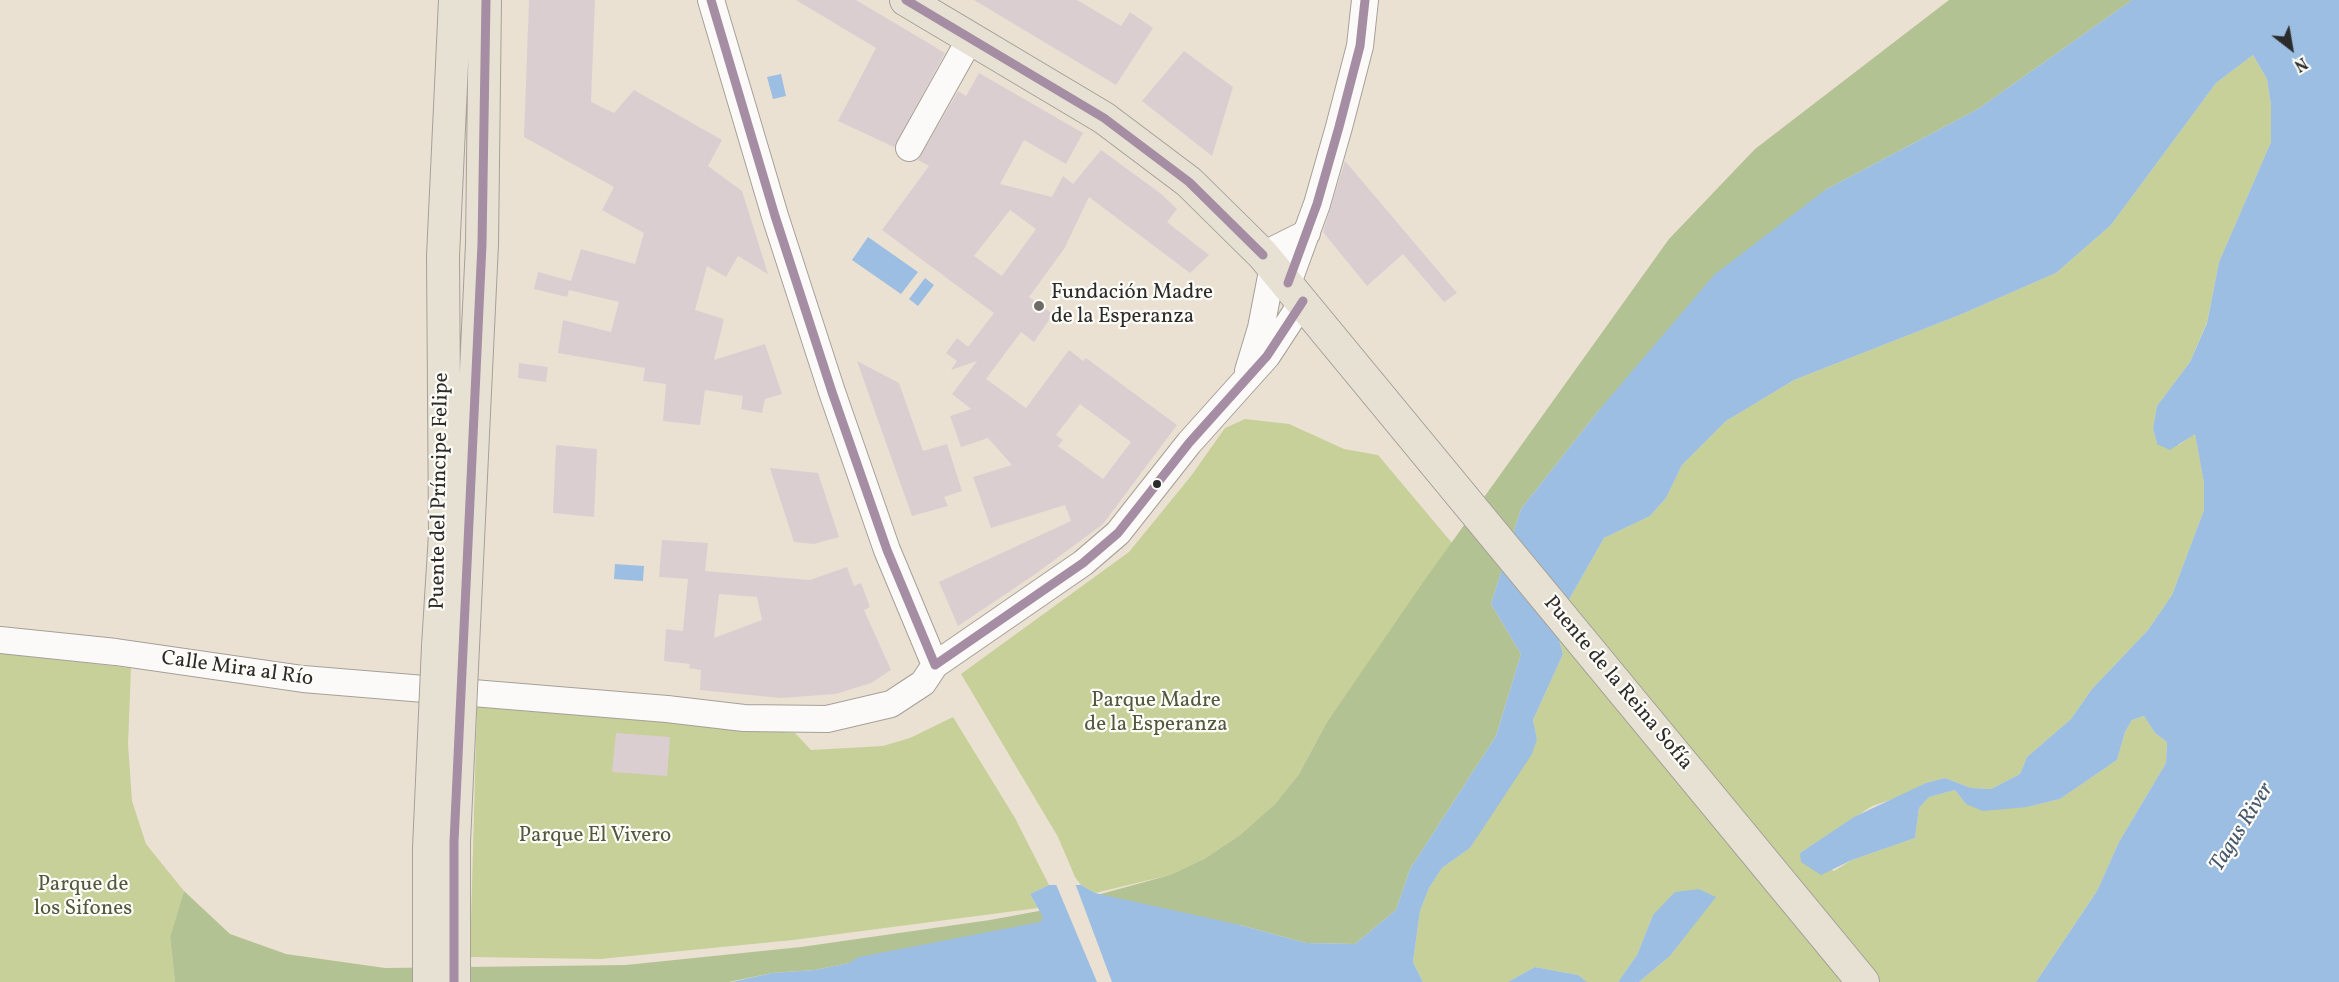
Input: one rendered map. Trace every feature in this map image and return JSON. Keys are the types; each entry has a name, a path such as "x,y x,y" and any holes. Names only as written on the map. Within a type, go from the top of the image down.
{"main road":[{"name":"Puente del Príncipe Felipe","path":"454,982 454,842 445,534 443,256 455,0"},
{"name":"Puente de la Reina Sofía","path":"913,2 970,39 1104,118 1189,182 1282,276 1370,387 1863,982"},
{"name":"Puente del Príncipe Felipe","path":"429,982 429,848 450,646 482,244 485,3"}],"street":[{"path":"711,0 775,216 832,392 887,550 935,664"},
{"path":"1245,380 1261,327 1282,276 1307,233 1339,127 1360,46 1365,0"},
{"path":"909,148 970,39"},
{"path":"1282,276 1307,233"},
{"name":"Calle Mira al Río","path":"0,640 148,658 252,662 398,678 616,695 667,709 744,718 827,719 891,704 923,683 935,664 1083,563 1118,533 1189,443 1267,356 1282,276"}],"green space":[{"path":"1949,0 2132,0 1978,109 1825,190 1599,410 1521,509 1491,604 1521,654 1496,736 1410,869 1396,910 1355,944 1306,943 1240,925 849,963 815,970 772,973 729,982 175,982 170,937 184,891 230,934 286,954 385,968 626,965 801,947 990,920 1039,911 1170,875 1204,859 1240,835 1275,804 1299,774 1327,722 1424,581 1669,239 1755,149"},
{"path":"2253,55 2267,79 2271,105 2271,142 2219,262 2207,322 2190,362 2157,406 2153,428 2157,444 2179,445 2195,433 2204,483 2204,510 2172,595 2148,630 2092,689 2071,719 2027,757 2020,774 1991,789 1971,788 1945,778 1926,783 1902,796 1872,806 1800,853 1834,871 1852,860 1915,838 1919,808 1929,797 1955,790 1966,804 2027,807 2060,799 2117,760 2125,732 2132,720 2144,716 2155,733 2167,742 2166,763 2119,842 2097,891 2036,982 1639,982 1670,956 1715,897 1699,889 1653,915 1637,955 1618,982 1587,982 1578,975 1535,967 1508,982 1423,982 1413,962 1420,911 1429,888 1442,868 1470,848 1537,739 1533,720 1563,654 1556,629 1567,603 1604,538 1650,516 1666,498 1682,465 1726,421 1794,380 1962,314 2056,273 2111,225 2216,83"},
{"name":"Parque Madre de la Esperanza","path":"1245,419 1289,424 1344,449 1378,455 1452,543 1327,722 1299,774 1275,804 1240,835 1204,859 1170,875 1095,893 1081,885 1075,877 1058,837 961,674 1129,552 1191,476 1225,428"},
{"name":"Parque de los Sifones","path":"0,653 131,668 128,744 132,801 146,844 184,891 170,937 175,982 0,982"},
{"name":"Parque El Vivero","path":"477,705 795,733 811,750 883,746 910,738 953,717 1015,818 1049,885 1030,894 1038,908 793,940 600,959 470,957"}],"water":[{"name":"Tagus River","path":"2132,0 2339,0 2339,982 2036,982 2097,891 2119,842 2166,763 2167,742 2155,733 2144,716 2132,720 2125,732 2117,760 2060,799 2027,807 1983,811 1966,804 1955,790 1929,797 1919,808 1915,838 1852,860 1821,875 1801,862 1800,853 1854,817 1926,783 1945,778 1971,788 1991,789 2020,774 2027,757 2071,719 2092,689 2148,630 2172,595 2204,510 2204,483 2195,434 2170,450 2157,444 2153,428 2157,406 2190,362 2207,323 2219,262 2271,142 2271,105 2267,79 2253,55 2216,83 2111,225 2056,273 1962,314 1794,380 1726,421 1682,465 1666,498 1650,516 1604,538 1567,603 1556,629 1563,654 1533,720 1537,739 1532,754 1470,848 1442,868 1429,888 1420,911 1413,962 1423,982 732,982 772,973 815,970 849,963 859,957 1040,922 1043,917 1030,894 1049,885 1081,885 1095,893 1240,925 1306,943 1355,944 1396,910 1410,869 1496,736 1521,654 1491,604 1521,509 1599,410 1714,275 1825,190 1978,109"},
{"path":"781,74 786,96 773,99 767,77"},
{"path":"868,237 918,272 901,294 852,260"},
{"path":"925,278 934,285 918,306 909,299"},
{"path":"615,564 644,566 643,581 614,579"},
{"path":"1699,889 1716,897 1670,956 1639,982 1618,982 1637,955 1653,915 1675,892"},
{"path":"1535,967 1578,975 1587,982 1508,982"}],"pier":[{"path":"1055,882 1075,883 1112,982 1097,982"}],"building":[{"path":"529,0 595,0 591,102 614,113 634,90 722,140 708,166 742,191 768,274 738,256 726,277 707,266 695,310 724,319 714,360 765,344 782,394 765,399 762,413 741,409 743,396 705,390 700,425 663,421 666,384 643,381 645,368 558,353 563,320 611,332 619,302 569,290 567,297 534,289 538,272 571,281 581,249 635,264 644,233 602,210 614,187 524,137"},
{"path":"796,0 856,0 945,53 894,147 838,121 876,48"},
{"path":"974,0 1077,0 1121,26 1130,12 1153,28 1116,85"},
{"path":"1184,51 1233,87 1212,156 1142,101"},
{"path":"979,73 1083,133 1066,164 1024,140 1000,184 1052,197 1063,176 1073,184 1101,150 1160,193 1177,209 1167,222 1209,255 1190,273 1089,197 1064,249 1029,297 1053,314 1034,342 1021,332 986,379 1026,408 1069,350 1083,361 1086,358 1177,425 1103,524 1034,575 958,626 939,582 1071,521 1065,505 991,528 973,477 1012,465 988,438 961,447 950,416 971,409 952,394 977,361 951,370 957,361 946,353 957,338 968,347 994,313 882,230 929,166 918,160 958,91 966,96","holes":["1010,210 1036,229 1002,276 974,256","1080,404 1131,442 1103,479 1058,446 1063,440 1056,435"]},
{"path":"1345,161 1457,293 1444,302 1403,254 1367,286 1323,232"},
{"path":"857,361 899,383 923,451 947,444 962,491 944,497 948,506 912,516"},
{"path":"519,363 548,367 546,382 518,378"},
{"path":"556,445 597,449 594,517 553,513"},
{"path":"770,468 818,473 839,537 814,544 794,542"},
{"path":"662,540 708,543 705,571 810,580 847,567 854,586 861,583 870,607 864,610 891,670 871,683 836,694 780,698 700,690 701,670 689,668 690,664 664,661 666,629 683,631 688,579 659,577","holes":["719,594 757,597 762,620 714,638"]},
{"path":"616,733 670,737 667,776 612,772"}],"transit line":[{"path":"454,982 454,842 482,244 486,0"},
{"path":"711,0 775,216 832,392 887,550 935,665"},
{"path":"906,0 1104,118 1189,182 1263,255"},
{"path":"1288,283 1317,204 1339,127 1360,46 1365,0"},
{"path":"935,665 1083,563 1118,533 1189,443 1267,356 1303,301"}],"place":[{"name":"Fundación Madre de la Esperanza","path":"1039,306"}]}
